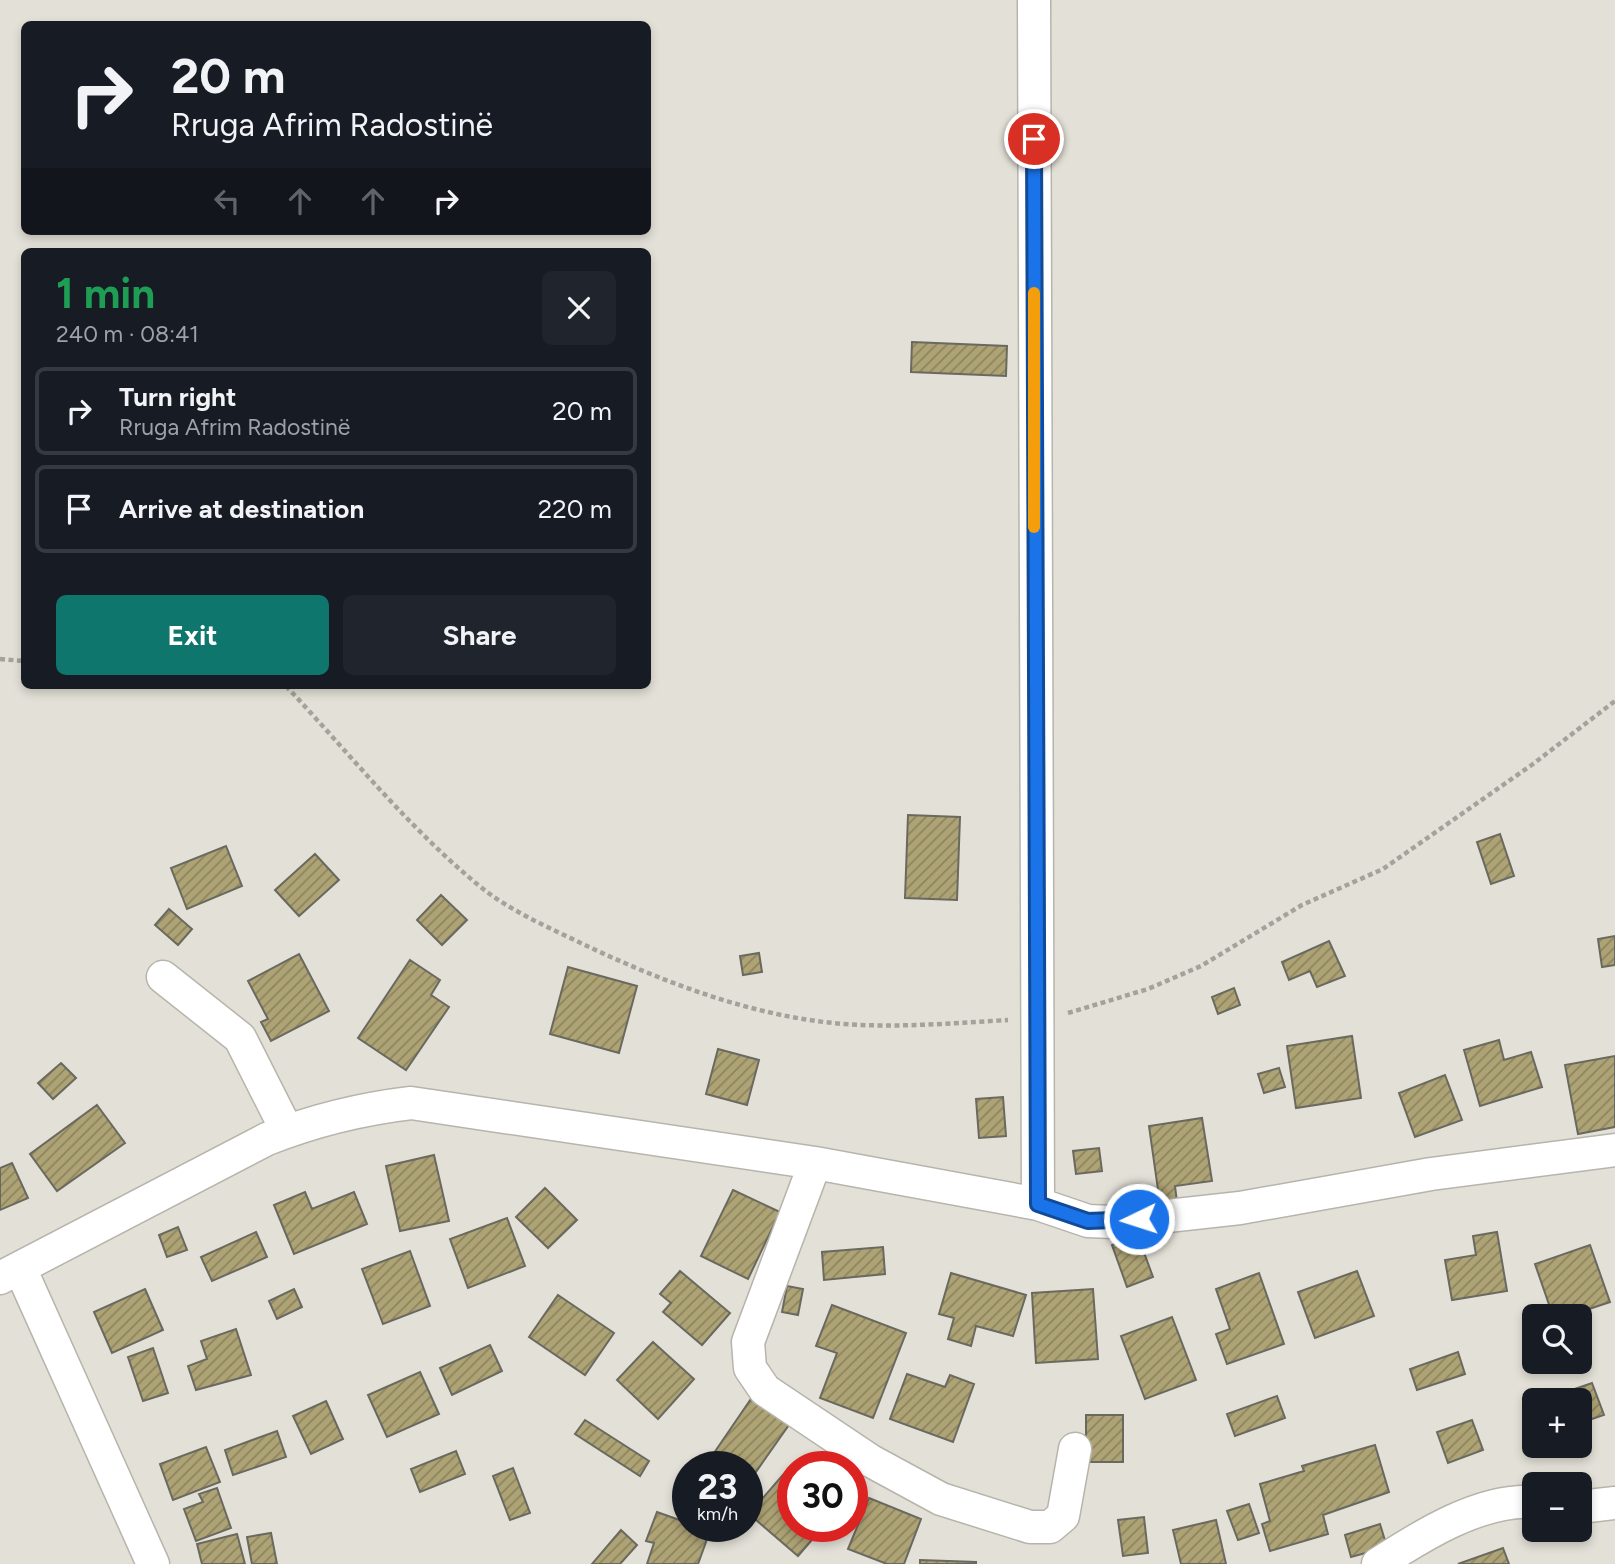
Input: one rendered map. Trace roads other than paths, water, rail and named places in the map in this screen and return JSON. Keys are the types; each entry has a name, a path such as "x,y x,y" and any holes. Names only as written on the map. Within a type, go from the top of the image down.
{"street":[{"path":"1034,0 1038,1204"},
{"path":"163,977 240,1038 287,1131"},
{"path":"153,1564 10,1273 267,1139 312,1121 360,1109 411,1103 815,1163 1038,1204 1088,1221 1114,1222 1240,1208 1431,1174 1615,1150"},
{"path":"815,1163 748,1342 750,1368 765,1390 872,1461 941,1499 1030,1527 1050,1527 1063,1516 1075,1450"},
{"path":"1378,1564 1460,1519 1496,1505 1522,1503"},
{"path":"1592,1506 1615,1503"}]}
